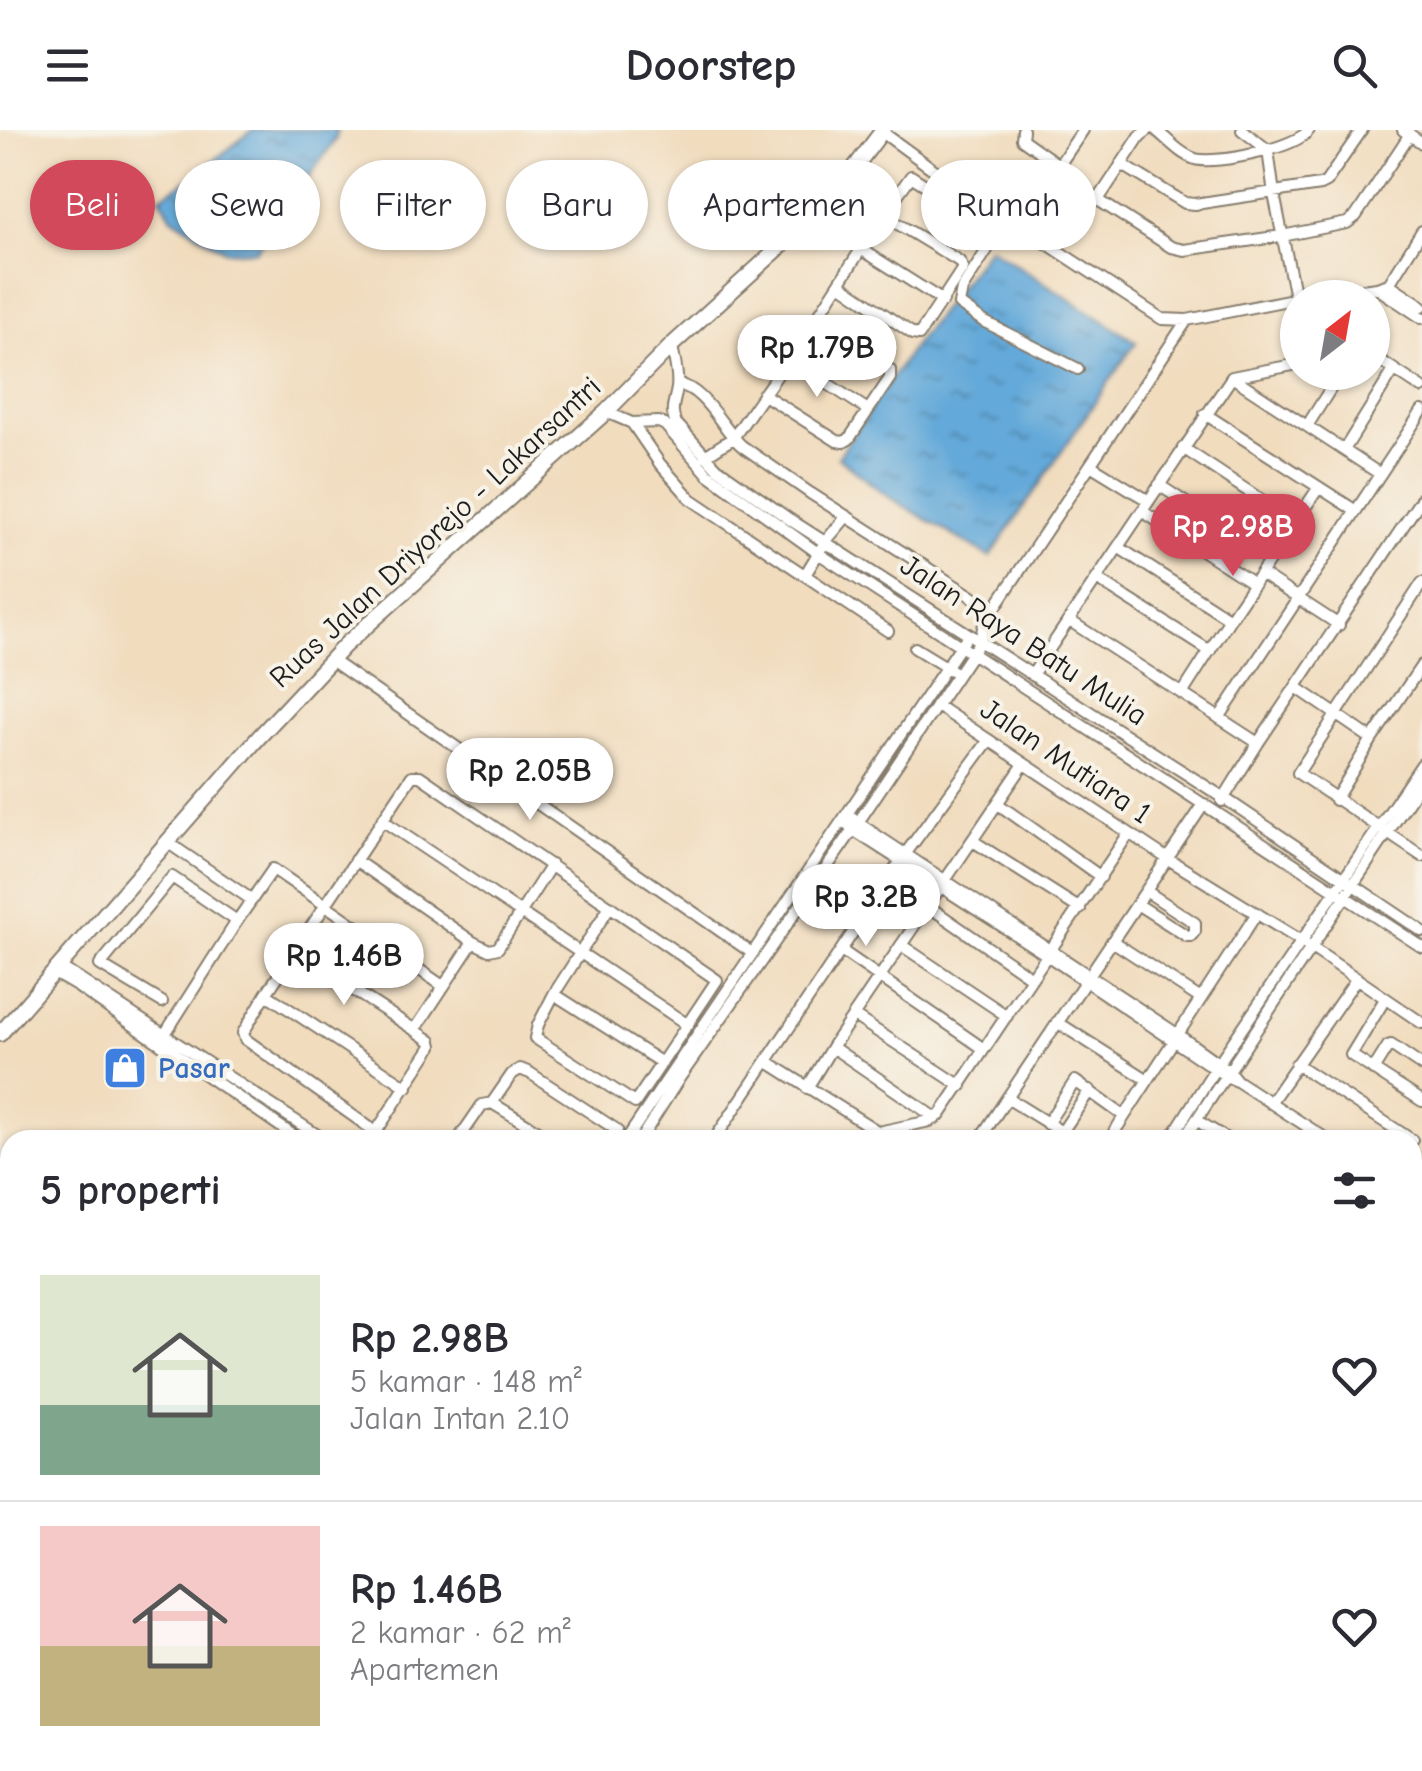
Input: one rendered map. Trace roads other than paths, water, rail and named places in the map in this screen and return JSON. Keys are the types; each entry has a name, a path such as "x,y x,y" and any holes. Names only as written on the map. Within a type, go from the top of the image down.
{"main road":[{"name":"Ruas Jalan Driyorejo - Lakarsantri","path":"0,1034 259,736 331,660 606,412 672,345 811,220 883,131"}],"street":[{"path":"1023,130 1022,139 1047,160"},
{"path":"1064,160 1083,130"},
{"path":"1148,130 1140,136 1098,200 1178,250 1282,236 1348,222 1356,216 1406,132 1422,143"},
{"path":"1156,130 1179,150 1201,160 1268,150 1294,142 1309,130"},
{"path":"1242,130 1268,150 1293,280"},
{"path":"1121,164 1185,203 1274,194 1326,182 1362,130"},
{"path":"883,131 925,160"},
{"path":"901,190 911,176 921,182"},
{"path":"840,284 915,335 922,333 963,268 901,226"},
{"path":"1387,280 1421,233"},
{"path":"705,456 733,438 860,250"},
{"path":"864,250 942,300"},
{"path":"987,250 962,289 959,304 983,321 1078,369"},
{"path":"1059,250 1158,317 1170,321 1280,301"},
{"path":"1390,290 1422,306"},
{"path":"1390,292 1422,318"},
{"path":"762,394 841,442 849,439 890,378 890,370 815,320"},
{"path":"966,649 980,641 993,610 1187,320"},
{"name":"Jalan Raya Batu Mulia","path":"672,345 678,385 672,404 674,422 716,468 789,519 1224,798 1422,932"},
{"path":"788,358 868,410"},
{"path":"1390,367 1422,388"},
{"path":"1032,675 1232,378 1280,368"},
{"path":"1344,450 1394,370"},
{"path":"1232,378 1380,474"},
{"path":"678,385 686,385 697,393 733,438 810,493 993,610"},
{"path":"1307,426 1330,390"},
{"path":"1219,718 1422,411"},
{"path":"606,412 632,423 666,425 708,474 818,553 1422,947"},
{"path":"1206,414 1356,511"},
{"path":"632,423 660,464 692,499 888,631"},
{"path":"1183,448 1296,522"},
{"path":"1092,466 1145,506 1257,579 1297,596 1339,624"},
{"path":"1159,485 1270,558"},
{"path":"1182,694 1318,487"},
{"path":"1216,811 1422,498"},
{"path":"804,575 847,516"},
{"path":"1118,547 1230,619"},
{"path":"1097,579 1210,651"},
{"path":"1422,583 1298,773 1422,856"},
{"path":"1070,621 1258,743"},
{"path":"638,1130 752,953 966,649 969,634 984,624"},
{"path":"916,648 951,670"},
{"path":"331,660 752,953"},
{"path":"1336,800 1422,666"},
{"path":"639,1130 856,826 936,705 951,670"},
{"path":"1296,687 1372,739"},
{"name":"Jalan Mutiara 1","path":"936,705 1422,1023"},
{"path":"722,1130 903,857 990,740"},
{"path":"807,1088 1024,764"},
{"path":"1190,1130 1383,831 1422,764"},
{"path":"373,1130 243,1033 412,776 416,774 610,906 716,980 635,1103 535,1038 554,994 610,906"},
{"path":"1383,831 1422,781"},
{"path":"998,804 1100,877"},
{"path":"986,1130 1204,804"},
{"path":"846,817 1312,1130"},
{"path":"382,820 688,1025"},
{"path":"886,1130 936,1118 1129,833"},
{"path":"972,841 1080,909"},
{"path":"167,842 252,900"},
{"path":"355,860 489,950 498,948 550,865"},
{"path":"165,1034 274,869 443,986"},
{"path":"162,1002 100,965 172,877 238,921"},
{"path":"1137,904 1186,936 1195,931 1195,923 1146,891"},
{"path":"928,906 1032,978"},
{"path":"1115,1130 1257,913"},
{"path":"1112,941 1202,999"},
{"path":"415,1030 473,942"},
{"path":"901,946 1007,1016"},
{"path":"842,950 984,1049"},
{"path":"294,952 431,1041 432,1046 377,1130"},
{"path":"57,970 165,1034 311,1130"},
{"path":"57,970 284,1130"},
{"path":"1270,1103 1357,978"},
{"path":"266,994 407,1087"},
{"path":"554,994 662,1064"},
{"path":"1386,999 1351,1055 1422,1101"},
{"path":"854,1016 961,1086"},
{"path":"1058,1022 1148,1080"},
{"path":"1373,1070 1391,1045 1422,1066"},
{"path":"832,1047 936,1118"},
{"path":"768,1062 875,1130"},
{"path":"1296,1064 1397,1130"},
{"path":"467,1130 482,1106 492,1103 512,1074 520,1070 617,1130"},
{"path":"1178,1130 1225,1072"},
{"path":"1047,1124 1074,1081 1124,1116"},
{"path":"1063,1130 1090,1090"},
{"path":"1007,1098 1058,1130"},
{"path":"492,1103 537,1130"},
{"path":"1196,1120 1212,1130"},
{"path":"303,1130 305,1126"}],"water":[{"path":"253,130 337,130 336,139 320,161 215,160"},
{"path":"175,188 175,219 172,217 160,197"},
{"path":"987,250 994,250 1136,342 990,557 887,496 838,457 910,351"}],"place":[{"name":"Pasar","path":"125,1068"}]}
